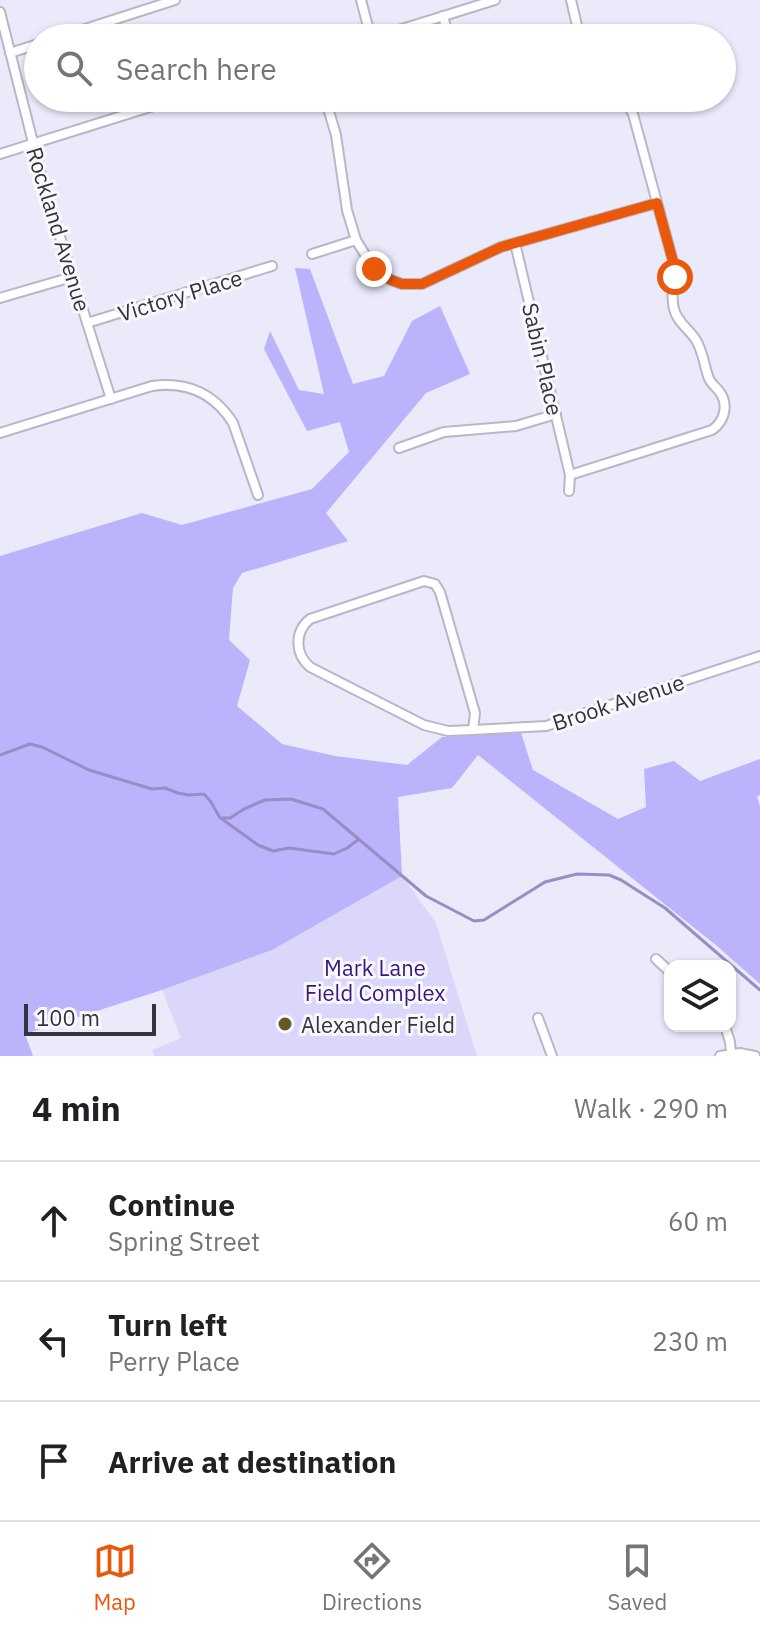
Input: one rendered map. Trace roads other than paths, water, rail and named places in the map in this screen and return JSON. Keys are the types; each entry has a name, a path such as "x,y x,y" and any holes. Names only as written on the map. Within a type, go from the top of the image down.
{"street":[{"path":"100,24 175,0"},
{"path":"361,0 368,24"},
{"path":"417,24 495,0"},
{"path":"571,0 577,24"},
{"name":"Rockland Avenue","path":"0,12 24,108"},
{"path":"443,16 445,24"},
{"path":"10,53 24,48"},
{"name":"Rockland Avenue","path":"25,112 44,186 111,399"},
{"path":"0,154 135,112"},
{"path":"329,112 336,135 347,210 356,240 374,269 402,284 422,284 501,247 657,203"},
{"path":"570,475 712,430 722,421 724,414 723,398 708,377 697,342 673,307 674,265 632,112"},
{"path":"312,254 356,240"},
{"name":"Sabin Place","path":"515,243 570,475 569,491"},
{"name":"Victory Place","path":"87,323 272,266"},
{"path":"0,298 72,277"},
{"path":"0,433 152,386 189,387 210,397 233,423 258,495"},
{"path":"399,448 444,432 516,426 556,414"},
{"name":"Brook Avenue","path":"473,730 475,713 440,592 435,584 424,581 314,617 300,630 299,653 310,667 424,725 448,731 473,730 546,726 760,656"},
{"path":"656,959 664,966"},
{"path":"538,1018 552,1056"},
{"path":"727,1032 731,1053"},
{"path":"720,1056 731,1053 755,1056"}],"waterway":[{"path":"0,755 30,744 42,747 89,770 152,789 165,788 189,795 204,794 220,818 230,818 265,800 291,799 323,809 426,896 474,921 484,920 545,882 577,874 609,875 665,908 760,990"},
{"path":"222,819 258,845 273,851 289,848 334,854 359,839"}],"place":[{"name":"Alexander Field","path":"285,1024"}],"park label":[{"name":"Mark Lane Field Complex","path":"375,980"}]}
